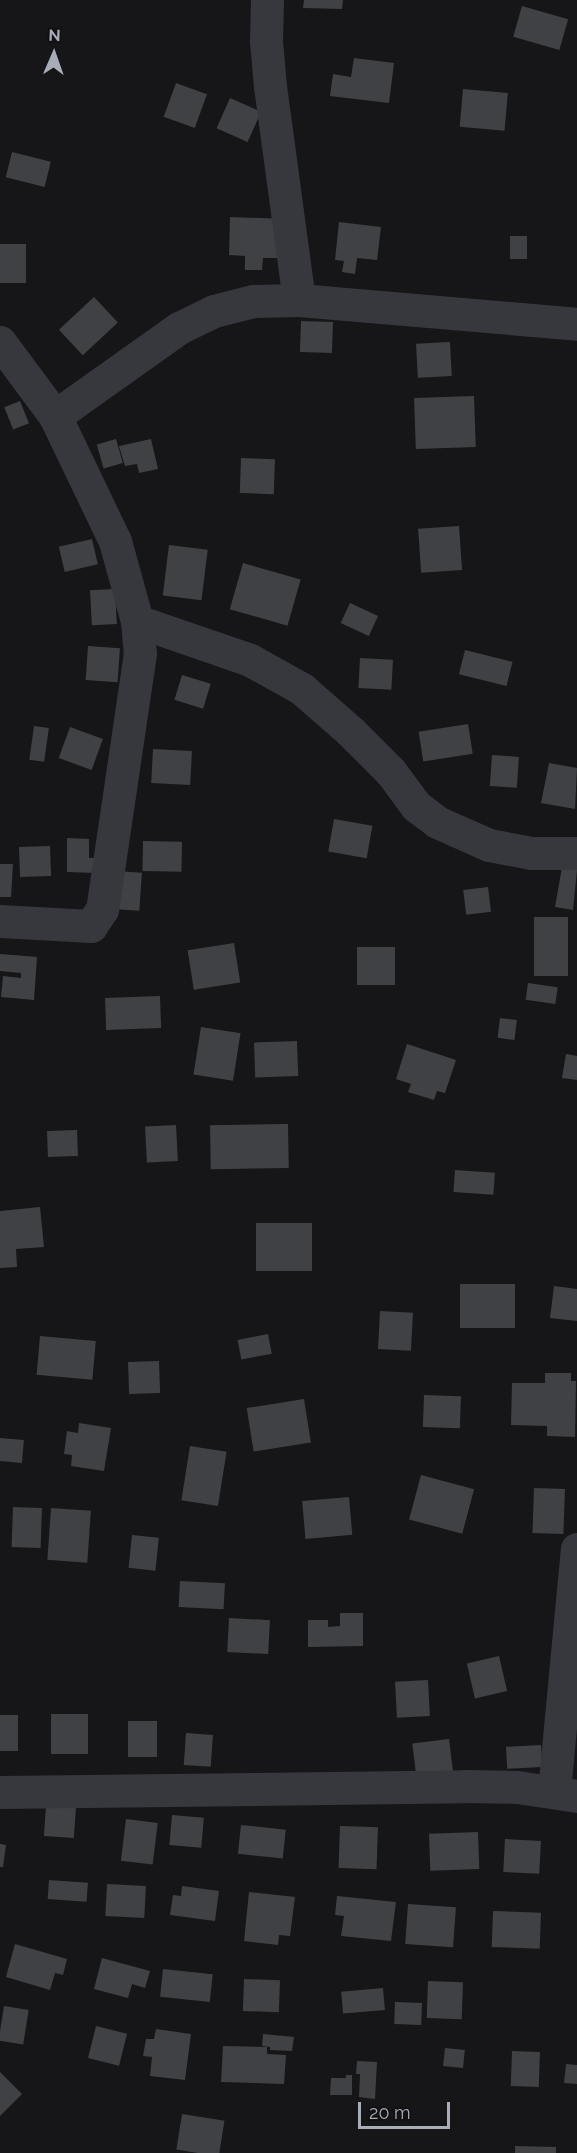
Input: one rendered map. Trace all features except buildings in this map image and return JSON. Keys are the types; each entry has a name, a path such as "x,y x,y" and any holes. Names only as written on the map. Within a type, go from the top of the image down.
{"street":[{"path":"267,0 266,41 270,86 299,300"},
{"path":"55,416 180,328 214,311 253,301 299,300 577,324"},
{"path":"0,342 55,416 115,541 137,621 140,653 102,909 91,926 0,921"},
{"path":"137,621 250,660 302,689 359,739 392,772 417,806 437,822 489,845 531,853 577,854"},
{"path":"0,1792 465,1786 566,1794 577,1549"}]}
